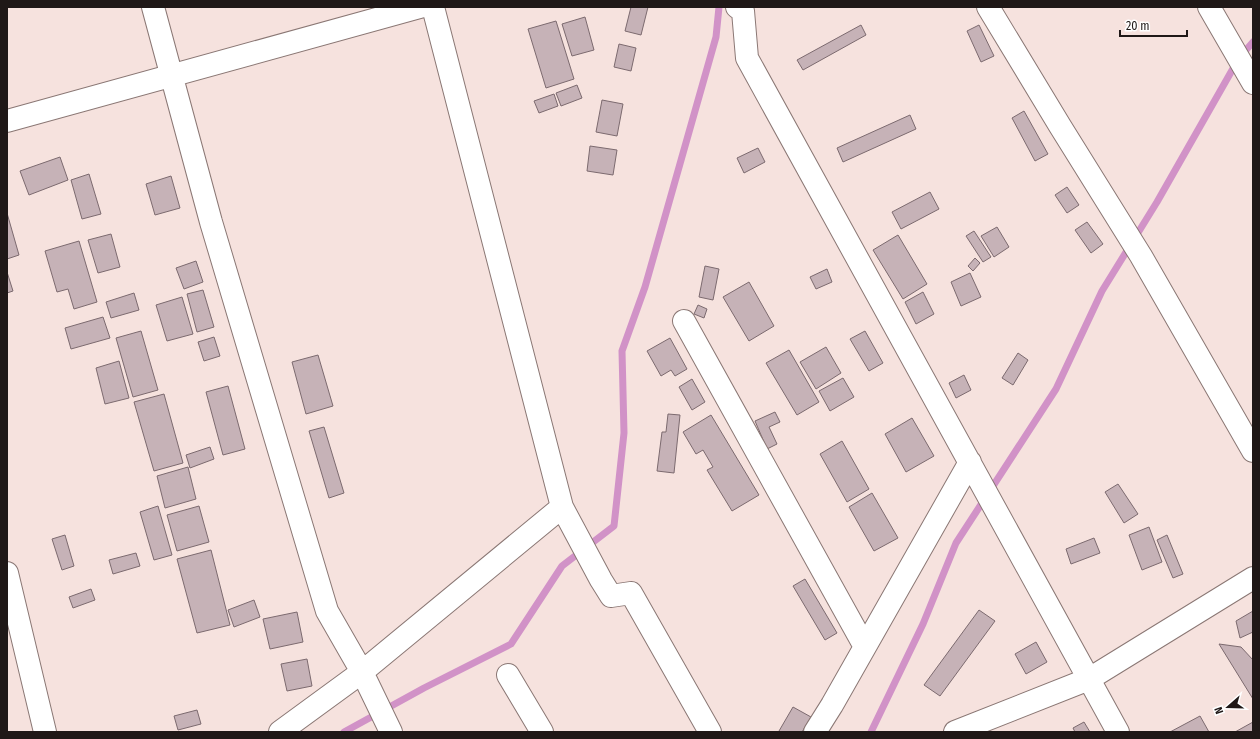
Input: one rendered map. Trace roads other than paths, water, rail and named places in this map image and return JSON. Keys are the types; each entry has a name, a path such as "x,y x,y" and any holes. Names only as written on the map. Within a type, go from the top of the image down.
{"main road":[{"path":"153,7 213,230 327,611 362,672 391,732"},
{"path":"7,121 420,7"},
{"path":"433,7 562,507 611,596 631,592 710,732"},
{"path":"988,7 1141,256 1253,451"},
{"path":"1209,7 1230,41 1251,80"},
{"path":"741,8 747,58 1118,732"},
{"path":"684,321 865,647"},
{"path":"815,732 832,705 970,462"},
{"path":"280,732 362,672 562,507"},
{"path":"7,573 45,732"},
{"path":"955,732 1089,679 1253,578"},
{"path":"508,675 542,732"}],"waterway":[{"path":"344,732 424,688 511,644 562,566 614,526 624,433 622,351 645,287 716,37 719,7"},
{"path":"871,732 923,624 956,543 1056,389 1102,291 1157,202 1239,58 1253,42"}]}
